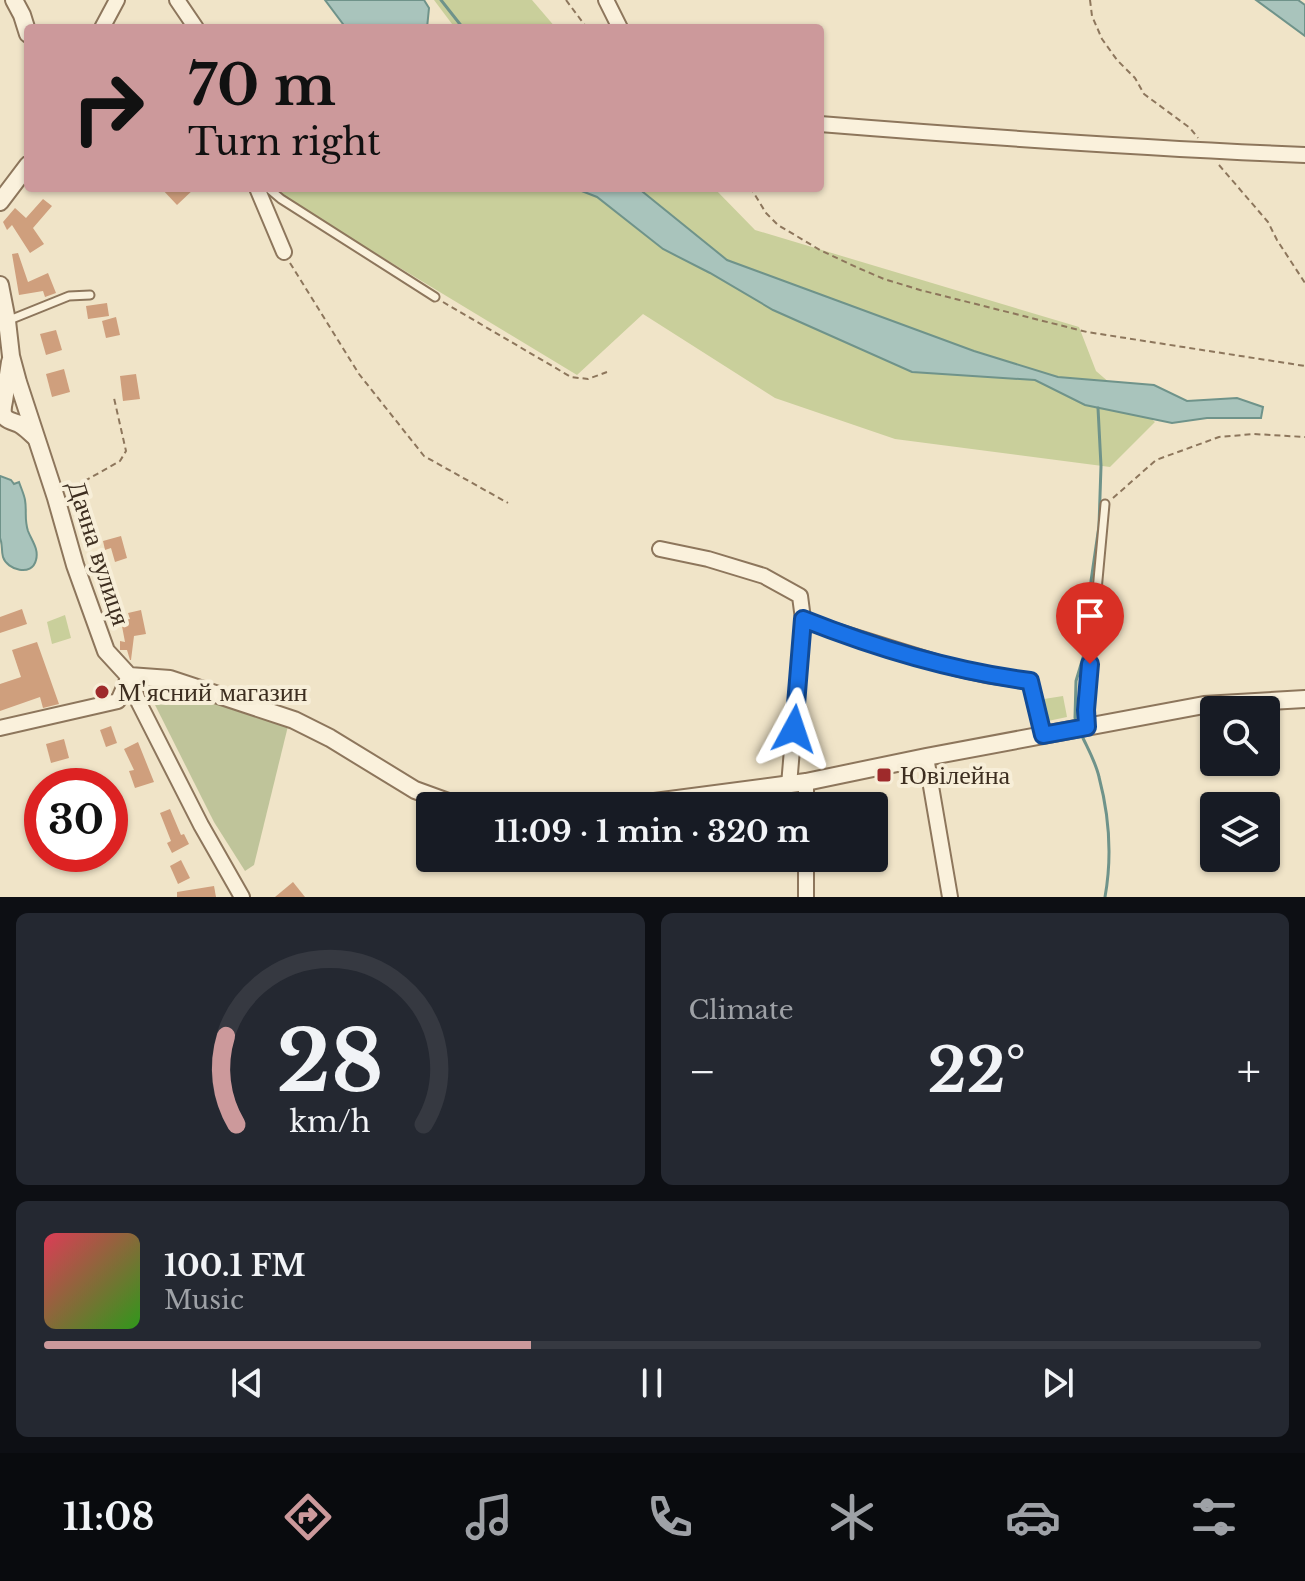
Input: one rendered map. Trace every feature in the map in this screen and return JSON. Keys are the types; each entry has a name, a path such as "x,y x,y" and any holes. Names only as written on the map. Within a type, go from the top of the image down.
{"street":[{"path":"14,0 25,24"},
{"path":"104,24 117,0"},
{"path":"177,0 193,24"},
{"path":"606,0 618,24"},
{"path":"824,124 1305,155"},
{"path":"0,202 24,170"},
{"path":"259,192 284,252"},
{"path":"0,285 7,321 16,417"},
{"path":"11,356 1,407 2,416 16,417"},
{"path":"1,407 13,396 18,397 16,417"},
{"name":"Дачна вулиця","path":"16,417 35,437 106,651 129,676"},
{"path":"660,549 764,576 800,596 803,619 798,784 801,792"},
{"path":"803,619 955,668 1030,681 1043,735"},
{"path":"0,728 118,701 129,676"},
{"path":"129,676 170,679 294,720 420,792"},
{"path":"129,676 139,703 201,825 242,897"},
{"path":"735,792 798,784 1204,705 1305,699"},
{"path":"926,757 950,897"},
{"path":"806,872 806,897"}],"lane":[{"path":"273,192 435,297"},
{"path":"7,321 69,296 90,295"},
{"path":"1087,727 1105,504"}],"path":[{"path":"566,0 584,24"},
{"path":"1090,0 1092,16 1102,39 1117,60 1135,78 1144,94 1190,128 1268,222 1305,283"},
{"path":"752,192 778,225 820,250 908,287 1087,332 1305,366"},
{"path":"284,252 359,374 424,456 508,503"},
{"path":"435,297 571,377 588,379 607,372"},
{"path":"56,498 120,461 126,451 114,398"},
{"path":"1105,504 1156,460 1219,437 1254,434 1305,437"}],"green space":[{"path":"434,0 532,0 553,24 452,24"},
{"path":"282,192 718,192 755,230 1079,327 1096,371 1155,422 1110,467 895,439 775,398 643,314 577,375 281,196"},
{"path":"65,615 71,638 52,644 47,622"},
{"path":"152,679 288,726 254,865 245,871 214,822 148,691 146,683"},
{"path":"1063,696 1067,717 1048,721 1044,699"}],"water":[{"path":"325,0 424,0 429,8 427,24 343,24"},
{"path":"1256,0 1298,0 1305,5 1305,36"},
{"path":"584,192 643,192 727,260 974,351 1058,377 1154,385 1187,401 1237,398 1263,407 1261,418 1207,418 1172,423 1085,405 1035,380 912,372 773,310 663,249 597,197"},
{"path":"0,476 14,484 19,482 24,496 27,527 37,552 30,569 14,568 3,557"}],"building":[{"path":"165,192 191,192 177,205"},
{"path":"43,199 52,206 33,228 44,244 30,253 12,225 7,230 3,222 15,208 26,218"},
{"path":"18,253 28,282 48,273 56,293 45,297 43,291 19,295 12,254"},
{"path":"107,303 109,316 88,319 86,306"},
{"path":"116,317 120,335 106,338 102,321"},
{"path":"56,330 62,350 46,355 40,334"},
{"path":"64,369 70,392 52,397 46,374"},
{"path":"136,374 140,399 123,401 120,376"},
{"path":"121,536 127,558 115,562 111,548 105,550 103,541"},
{"path":"22,609 27,624 0,633 0,617"},
{"path":"141,610 146,634 134,636 130,660 127,650 120,650 120,641 125,642 121,621 130,619 128,613"},
{"path":"37,642 59,704 43,708 40,697 0,711 0,684 21,677 12,650"},
{"path":"111,726 117,743 106,747 100,730"},
{"path":"64,739 69,758 51,763 46,744"},
{"path":"138,742 154,782 135,788 129,771 134,770 124,749"},
{"path":"170,809 181,835 184,834 189,844 172,853 167,843 171,841 160,813"},
{"path":"181,860 190,878 178,884 170,866"},
{"path":"293,882 305,897 275,897"},
{"path":"214,886 216,897 177,897 177,892"}],"waterway":[{"path":"441,0 460,24"},
{"path":"1075,718 1076,681 1088,641 1091,581 1099,526 1101,466 1098,408"},
{"path":"1082,736 1098,772 1105,806 1109,852 1105,897"}],"place":[{"name":"М'ясний магазин","path":"102,692"},
{"name":"Ювілейна","path":"884,775"}],"route":[{"path":"794,729 803,619 955,668 1030,681 1043,735 1087,727 1090,664"}]}
